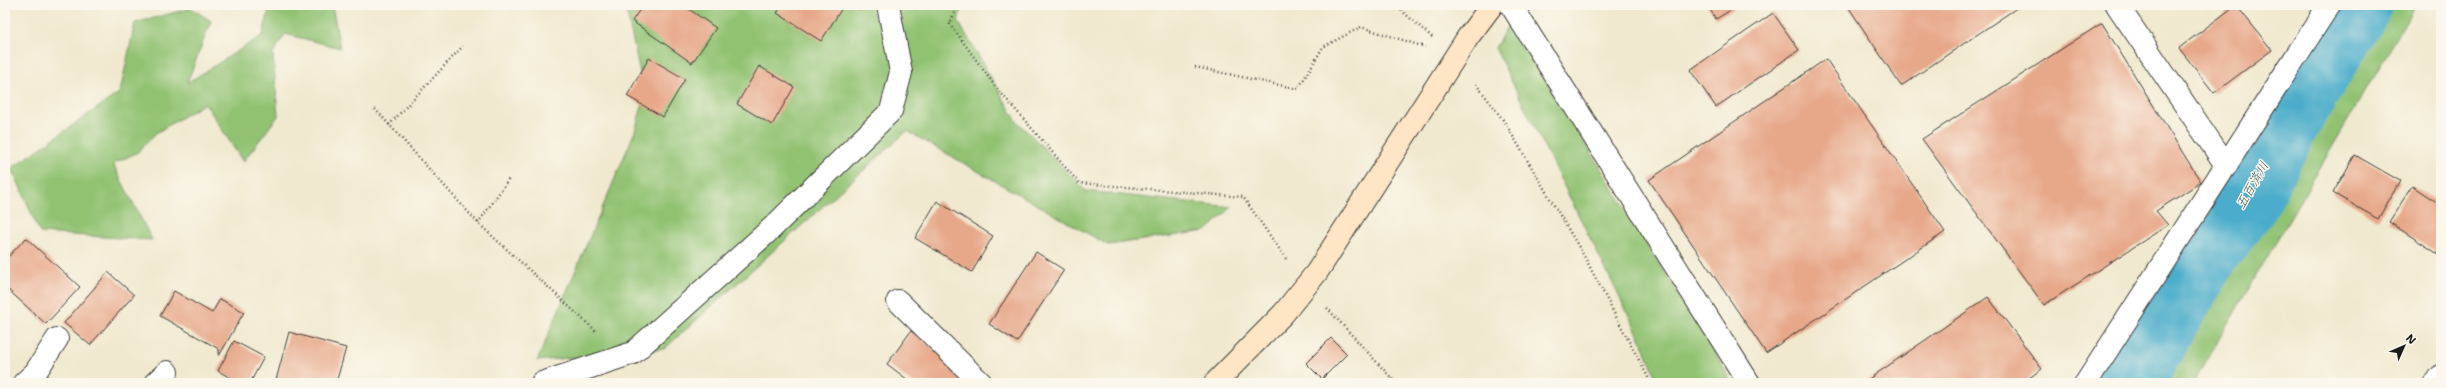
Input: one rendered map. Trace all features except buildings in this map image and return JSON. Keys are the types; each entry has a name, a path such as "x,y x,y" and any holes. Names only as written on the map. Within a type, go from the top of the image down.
{"street":[{"path":"542,383 634,353 772,228 891,111 901,72 888,5"},
{"path":"1215,383 1283,314 1306,285 1456,57 1492,5"},
{"path":"1511,5 1749,383"},
{"path":"2117,5 2226,165"},
{"path":"2086,383 2329,5"},
{"path":"898,301 981,383"},
{"path":"24,383 35,373 57,339"},
{"path":"2436,383 2441,376"}],"path":[{"path":"957,5 950,24 995,86 1078,183 1242,197 1306,285 1396,383"},
{"path":"1395,5 1456,57 1504,121 1583,254 1651,383"},
{"path":"1195,67 1298,89 1323,47 1361,27 1456,57"},
{"path":"389,125 463,46"},
{"path":"376,109 478,223 624,357"},
{"path":"478,223 509,179"}],"green space":[{"path":"270,5 332,5 340,48 285,34 273,54 278,116 243,162 205,103 156,133 138,152 113,164 152,240 40,233 12,168 120,92 135,23 191,8 211,21 187,83 263,35"},
{"path":"625,5 962,5 958,21 1016,120 1086,191 1232,207 1206,231 1108,245 907,131 664,349 537,361 635,131 645,95"},
{"path":"2339,5 2416,5 2193,383 2103,383 2238,158"},
{"path":"1510,21 1733,383 1658,383 1644,346 1495,48"}],"waterway":[{"name":"五百済川","path":"2129,383 2205,254 2246,201 2287,121 2358,5"}]}
